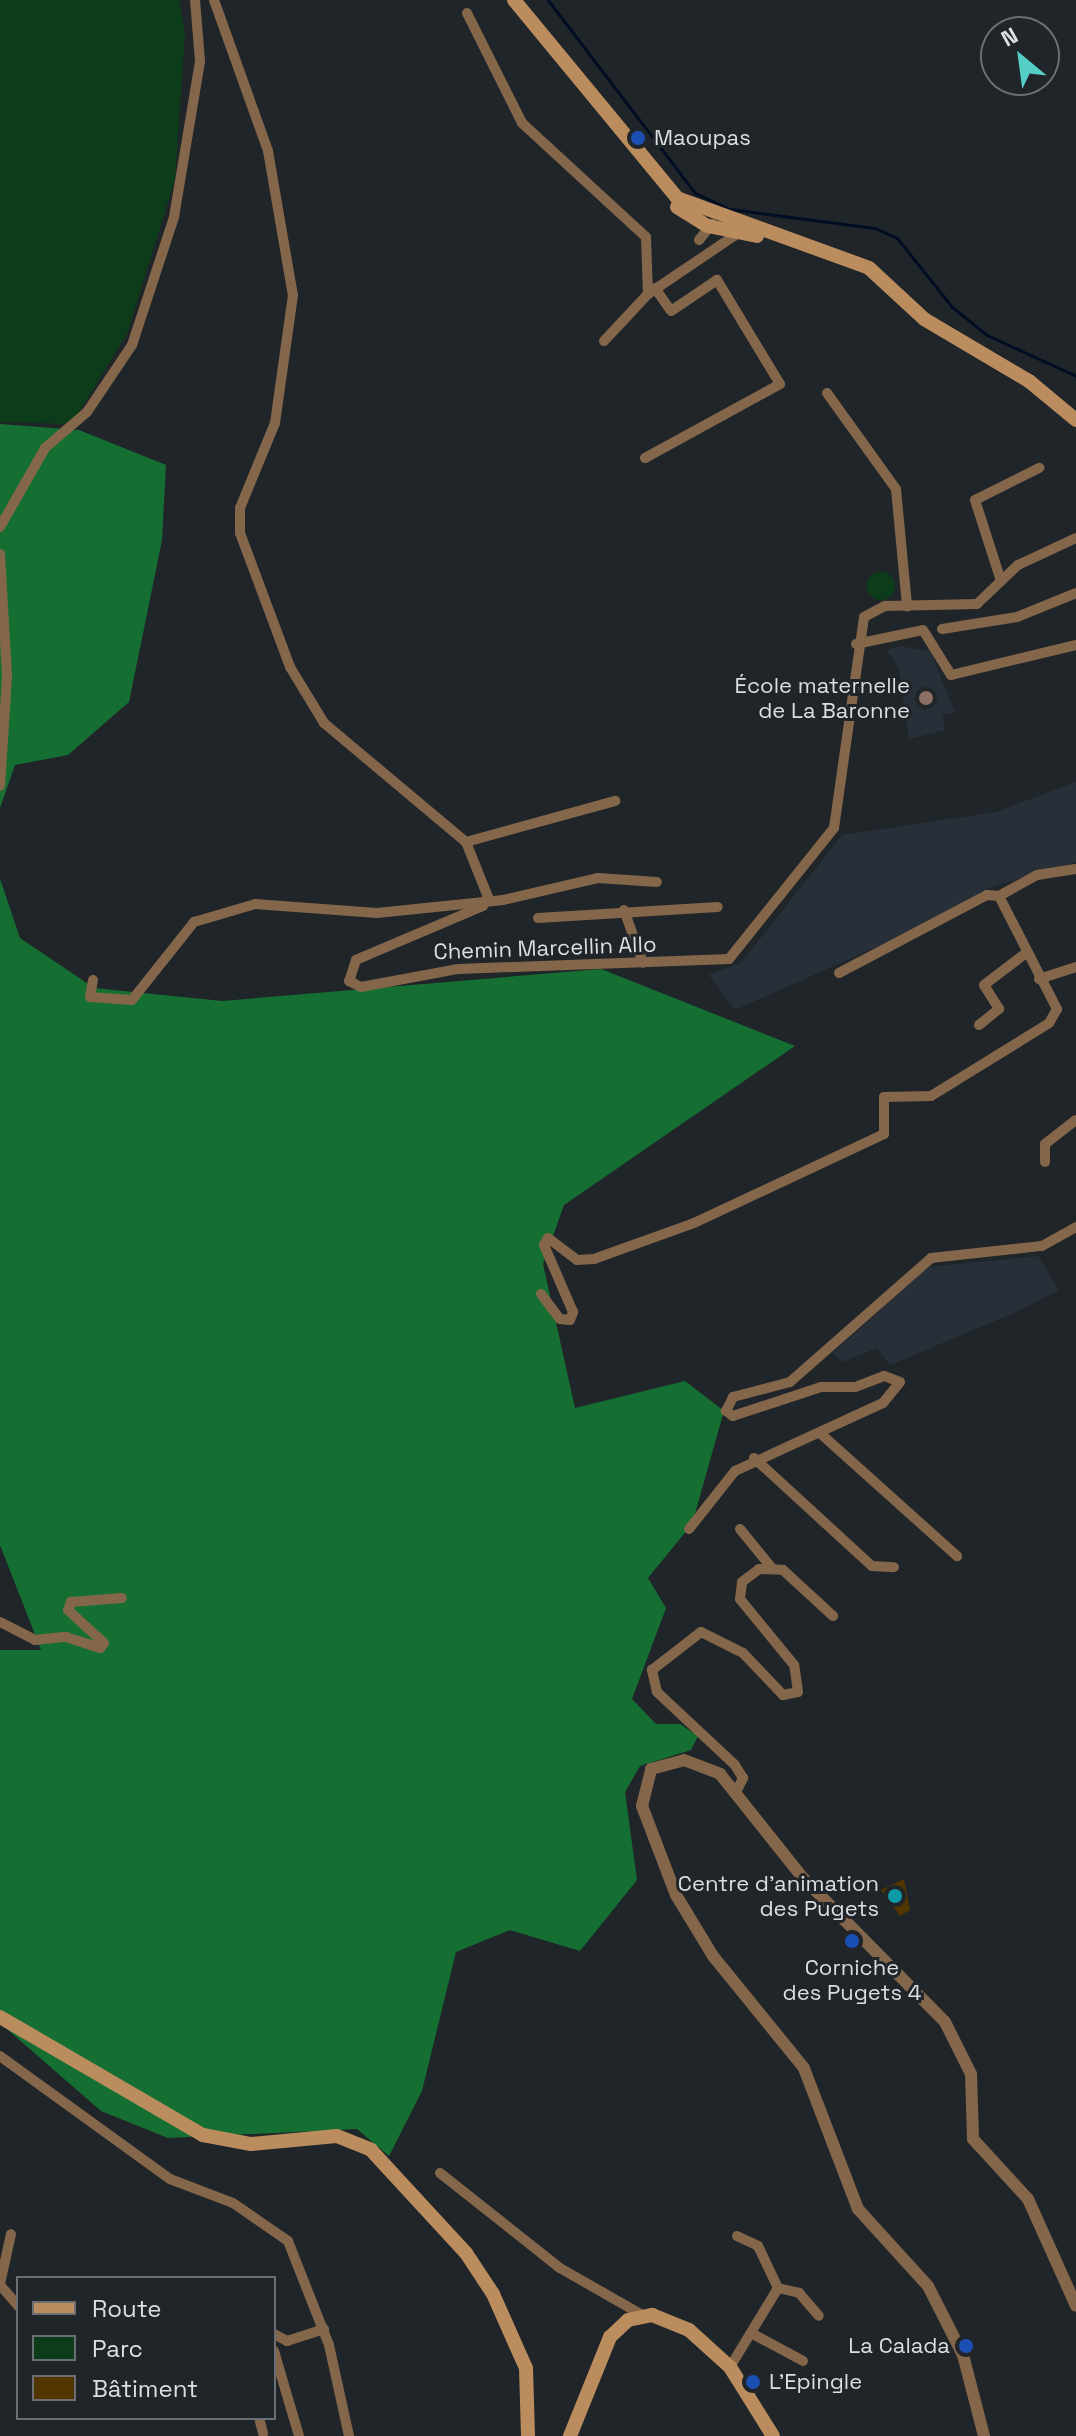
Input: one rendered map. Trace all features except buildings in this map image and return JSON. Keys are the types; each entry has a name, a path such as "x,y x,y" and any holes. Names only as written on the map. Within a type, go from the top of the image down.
{"main road":[{"path":"514,0 688,216 710,226 744,229 794,241 869,268 924,319 1029,381 1076,420"},
{"path":"655,178 710,226"},
{"path":"0,2017 203,2135 251,2144 337,2136 371,2150 466,2253 493,2294 526,2368 528,2436"},
{"path":"570,2436 607,2342 647,2315 689,2330 730,2367 773,2436"}],"street":[{"path":"0,527 45,448 87,412 132,345 174,217 200,61 195,0"},
{"path":"214,0 268,151 293,295 275,423 240,508 240,533 290,667 324,723 466,842 488,897"},
{"path":"467,13 522,123 646,237 652,291 671,311 717,280 780,384 645,458"},
{"path":"688,216 699,240"},
{"path":"693,259 699,240 710,226"},
{"path":"604,341 652,291 693,259 710,226"},
{"path":"710,226 744,229"},
{"path":"827,393 896,489 907,606"},
{"path":"1001,581 975,500 1039,468"},
{"name":"Chemin Marcellin Allo","path":"488,897 483,906 356,960 349,981 361,987 458,969 729,959 825,845 834,828 856,644 872,610 977,604 1001,581 1076,538"},
{"path":"0,554 7,676 0,786"},
{"path":"942,629 1017,617 1076,593"},
{"path":"856,644 923,630 951,675 1076,645"},
{"path":"466,842 615,801"},
{"path":"839,973 987,895 999,896 1037,875 1076,869"},
{"path":"93,980 90,997 132,1000 194,922 213,911 255,904 377,913 488,897 503,900 598,878 657,882"},
{"path":"541,1294 560,1319 570,1320 573,1312 544,1245 548,1238 577,1260 594,1259 694,1223 884,1134 880,1099 931,1096 1057,1016 999,896"},
{"path":"538,918 624,910 718,907"},
{"path":"624,910 643,963"},
{"path":"979,1025 999,1009 984,985 1026,953"},
{"path":"1039,979 1076,967"},
{"path":"1045,1162 1045,1144 1076,1120"},
{"path":"689,1529 720,1484 754,1458 821,1434 883,1403 900,1382 884,1376 855,1387 821,1387 733,1416 726,1403 790,1382 898,1280 931,1258 1042,1246 1076,1227"},
{"path":"821,1434 957,1556"},
{"path":"754,1458 872,1566 894,1567"},
{"path":"740,1529 771,1567 833,1616"},
{"path":"736,1792 743,1778 722,1747 657,1692 651,1678 658,1662 701,1632 743,1653 783,1695 798,1692 794,1665 740,1599 747,1576 771,1567"},
{"path":"0,1622 35,1640 66,1637 100,1648 104,1643 68,1610 71,1602 122,1598"},
{"path":"984,2436 963,2355 928,2286 858,2209 804,2068 703,1941 653,1843 642,1792 651,1769 671,1760 699,1763 736,1792 803,1878 958,2041 971,2074 973,2139 1028,2199 1076,2306"},
{"path":"0,2056 170,2179 233,2203 288,2241 324,2329 349,2436"},
{"path":"440,2173 548,2259 647,2315"},
{"path":"11,2234 0,2285 16,2304"},
{"path":"737,2236 758,2246 778,2288"},
{"path":"778,2288 799,2293 819,2316"},
{"path":"730,2367 778,2288"},
{"path":"276,2335 287,2341 324,2329"},
{"path":"751,2333 803,2361"},
{"path":"276,2358 299,2436"},
{"path":"260,2420 263,2433"}],"shaded area":[{"name":"École maternelle de La Baronne","path":"900,646 930,651 955,712 943,715 945,730 909,739 899,669 887,650"},
{"path":"1076,782 1076,862 988,888 939,919 735,1010 709,975 741,963 842,835 996,812"},
{"path":"1038,1256 1059,1290 1014,1313 890,1365 877,1348 842,1362 833,1353 928,1267"}],"green space":[{"path":"0,0 179,0 185,33 175,180 127,334 72,424 0,422"},
{"path":"0,424 79,430 166,465 162,540 129,702 68,755 15,765 0,808"},
{"path":"881,572 891,576 895,586 891,596 881,600 871,596 867,586 871,576"},
{"path":"0,879 20,938 94,988 222,1001 601,969 795,1046 564,1205 543,1264 575,1408 685,1381 724,1411 692,1524 648,1578 666,1608 632,1699 656,1724 680,1724 698,1736 691,1750 640,1766 625,1792 637,1880 580,1951 510,1930 456,1952 422,2091 389,2156 357,2129 168,2138 101,2111 0,2023 0,1650 41,1650 0,1545"}],"waterway":[{"path":"548,0 695,193 730,209 875,228 897,238 952,307 987,335 1076,376"}],"place":[{"name":"Maoupas","path":"638,138"},
{"name":"École maternelle de La Baronne","path":"926,698"},
{"name":"Centre d'animation des Pugets","path":"895,1896"},
{"name":"Corniche des Pugets 4","path":"852,1941"},
{"name":"La Calada","path":"966,2346"},
{"name":"L'Epingle","path":"753,2382"}]}
